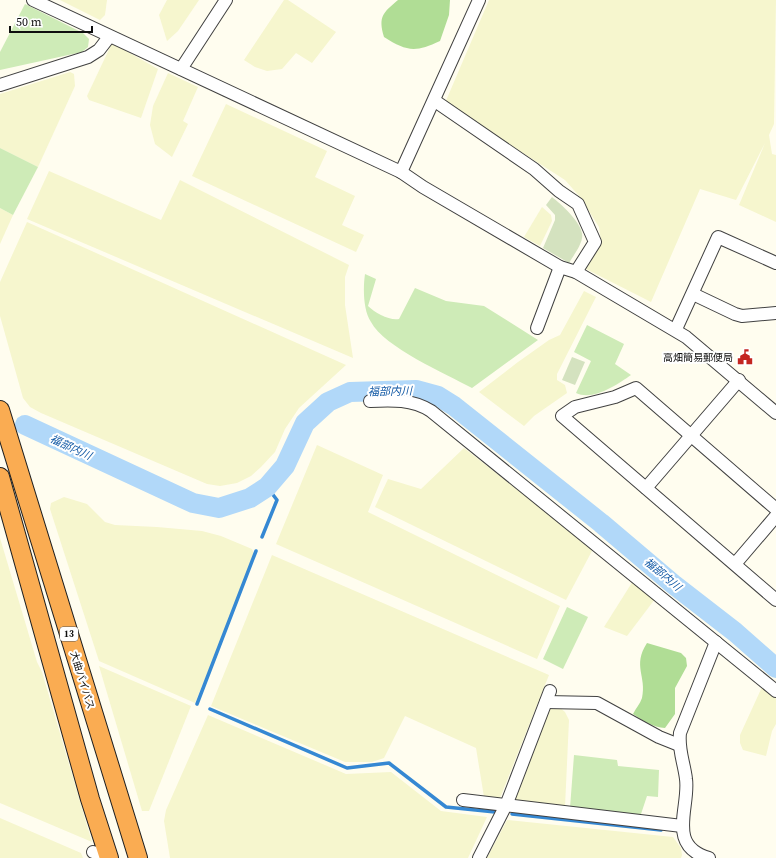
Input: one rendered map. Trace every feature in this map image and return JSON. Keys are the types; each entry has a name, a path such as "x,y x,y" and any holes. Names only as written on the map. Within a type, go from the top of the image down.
{"highway":[{"name":"大曲バイパス","path":"0,410 138,858"},
{"name":"13","path":"0,477 90,799 104,857"}],"street":[{"path":"33,0 109,37 401,172 423,187 560,267 576,272 676,329 739,380 776,413"},
{"path":"181,69 226,0"},
{"path":"401,172 479,0"},
{"path":"0,85 88,57 99,50 109,37"},
{"path":"434,101 534,169 559,191 578,204 595,242 576,272"},
{"path":"676,329 718,238 776,263"},
{"path":"537,328 560,267"},
{"path":"693,294 738,315 776,313"},
{"path":"646,488 739,380"},
{"path":"776,509 636,388 615,396 575,407 562,416 776,600"},
{"path":"370,401 387,400 413,402 431,411 776,691"},
{"path":"735,564 776,516"},
{"path":"709,858 695,851 688,844 682,826 686,779 679,745 680,733 716,642"},
{"path":"479,858 506,806 548,697 597,703 659,737 679,745"},
{"path":"463,800 682,826"}],"green space":[{"path":"60,0 107,0 105,15 100,20"},
{"path":"167,0 199,0 178,31 167,41 159,15"},
{"path":"284,0 288,0 336,32 312,63 296,53 282,69 267,71 255,67 244,60"},
{"path":"398,0 450,0 449,15 440,41 417,49 411,49 405,48 384,37 382,30 383,16 385,12"},
{"path":"489,0 776,0 774,124 769,135 772,154 776,155 776,222 739,205 765,143 736,200 700,189 651,302 584,268 601,241 599,227 580,197 565,180 445,103"},
{"path":"25,4 83,33 89,39 88,47 82,52 0,70 0,52"},
{"path":"112,43 158,69 141,118 89,100 87,96"},
{"path":"70,72 74,74 75,86 38,167 0,148 0,94"},
{"path":"168,73 198,87 183,121 188,124 172,157 155,144 150,125 153,106"},
{"path":"226,104 327,151 315,177 355,196 342,225 364,235 356,252 192,176"},
{"path":"0,148 38,167 13,215 0,208"},
{"path":"49,171 161,220 180,180 349,265 345,277 345,305 353,358 27,219"},
{"path":"552,197 572,215 582,233 582,238 577,251 569,263 543,248 555,220 555,215 546,205"},
{"path":"542,207 551,215 552,221 540,246 524,237"},
{"path":"0,208 13,215 0,244"},
{"path":"27,222 346,365 299,408 285,429 275,452 261,467 251,476 237,483 220,486 207,484 41,413 30,407 23,398 0,316 0,282"},
{"path":"365,274 376,279 368,306 387,318 399,319 415,288 446,301 484,306 538,340 472,388 432,368 402,350 378,331 368,317 366,311 364,292"},
{"path":"584,291 596,297 557,374 557,380 565,385 567,393 534,416 524,426 479,392 549,340 560,335"},
{"path":"587,325 624,344 615,364 631,375 605,391 590,395 583,395 576,393 591,361 574,352"},
{"path":"572,357 585,362 575,385 562,380"},
{"path":"317,445 383,475 368,512 560,606 537,659 276,544"},
{"path":"464,448 593,549 566,600 375,507 388,479 421,489"},
{"path":"64,497 87,504 105,522 115,525 202,531 221,536 252,549 255,557 195,703 99,661 50,509 51,503"},
{"path":"0,538 37,662 42,672 92,842 0,803"},
{"path":"272,555 549,675 500,798 484,797 476,748 405,716 384,758 372,762 345,762 211,706"},
{"path":"633,581 655,599 627,636 604,627"},
{"path":"567,607 588,617 563,669 543,659"},
{"path":"647,643 681,653 686,658 687,666 675,688 675,714 665,728 648,723 633,714 642,698 643,683 640,665 643,651"},
{"path":"99,666 191,706 149,811 142,811"},
{"path":"762,687 776,698 776,724 772,731 766,756 743,750 740,743 740,735"},
{"path":"552,708 560,708 565,712 569,720 565,807 514,801 549,710"},
{"path":"208,715 346,774 391,772 441,811 487,817 468,858 170,858 164,821 166,810"},
{"path":"574,755 617,760 618,766 659,770 658,797 647,796 640,817 570,808"},
{"path":"0,818 81,853 83,858 0,858"},
{"path":"507,820 673,837 681,848 682,855 681,858 487,858"}],"waterway":[{"name":"福部内川","path":"25,425 193,503 219,508 250,498 267,487 285,466 305,423 328,402 350,392 416,390 438,396 454,406 601,523 673,584 735,632 776,668"},
{"path":"262,537 277,500 267,487"},
{"path":"197,704 256,551"},
{"path":"210,709 347,768 389,763 446,807 495,812"},
{"path":"512,814 661,830"}],"place":[{"name":"高畑簡易郵便局","path":"745,357"}]}
